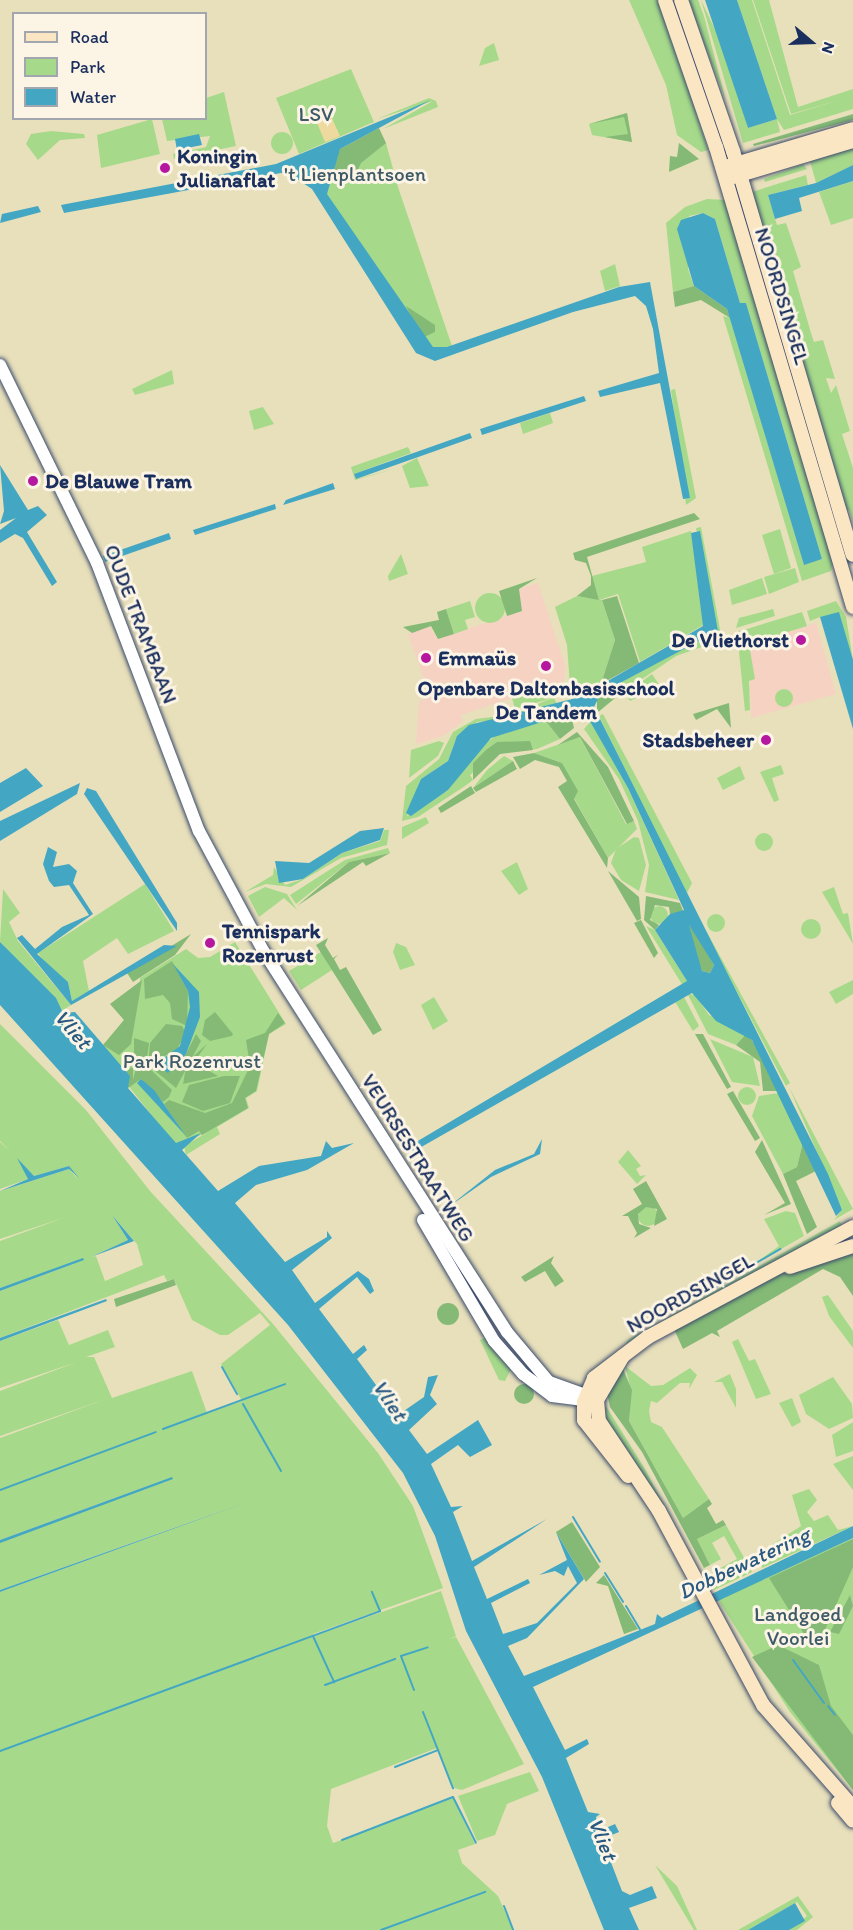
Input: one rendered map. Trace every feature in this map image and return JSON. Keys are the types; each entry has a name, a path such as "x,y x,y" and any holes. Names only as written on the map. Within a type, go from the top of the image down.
{"main road":[{"name":"NOORDSINGEL","path":"665,0 723,174 853,607"},
{"name":"NOORDSINGEL","path":"681,0 738,169 853,555"},
{"path":"723,174 853,129"},
{"path":"738,169 853,141"},
{"name":"NOORDSINGEL","path":"589,1398 623,1356 648,1337 779,1269 853,1227"},
{"name":"NOORDSINGEL","path":"779,1269 853,1246"},
{"path":"589,1398 599,1421 659,1518 703,1601 766,1709 853,1821"},
{"path":"766,1709 853,1807"}],"street":[{"name":"OUDE TRAMBAAN","path":"0,364 88,542 193,819 233,905"},
{"name":"OUDE TRAMBAAN","path":"0,376 31,430 94,569 193,829 233,905"},
{"name":"VEURSESTRAATWEG","path":"233,905 494,1341 547,1393 589,1398"}],"shaded area":[{"path":"538,583 565,665 564,681 461,715 463,721 445,735 416,744 419,701 430,697 408,634 428,625 438,639 521,611 519,589"},
{"path":"816,623 836,694 751,718 749,644"}],"green space":[{"path":"629,0 660,0 708,150 701,152 677,135 666,85"},
{"path":"687,0 698,0 726,101"},
{"path":"701,0 721,42 748,128 777,119 780,132 743,143"},
{"path":"737,0 752,0 790,115 843,99 791,114 753,0 769,0 798,107 853,89 853,109 784,130 777,119"},
{"path":"494,43 499,60 479,66 485,48"},
{"name":"LSV","path":"351,69 374,122 299,154 276,98"},
{"path":"224,92 236,146 174,159 173,154 206,147 210,136 167,141 162,120 207,120 207,98"},
{"path":"429,98 436,101 438,107 383,129 433,101 377,119"},
{"path":"627,113 632,142 592,135 589,124"},
{"path":"627,113 632,142 605,137 628,134 624,117 589,124"},
{"path":"853,114 853,120 754,146 753,144"},
{"path":"152,120 160,154 101,168 97,135"},
{"path":"379,128 386,143 361,163 355,176 332,171 340,149"},
{"path":"51,131 84,134 85,138 60,140 38,160 26,144 31,134"},
{"path":"282,132 290,135 293,143 290,151 282,154 274,151 271,143 274,135"},
{"name":"'t Lienplantsoen","path":"386,143 398,187 452,346 439,350 420,341 320,184 309,153"},
{"path":"679,143 699,159 669,172 670,156 677,157"},
{"path":"853,148 853,165 816,183 810,161"},
{"path":"803,164 807,169 765,182 764,179"},
{"path":"806,175 808,185 768,195 777,225 786,223 801,267 793,271 811,333 814,342 823,340 835,379 826,378 831,393 836,385 850,431 842,434 853,468 853,523 849,510 844,511 752,192"},
{"path":"853,181 853,218 831,225 819,192"},
{"path":"707,199 727,200 834,559 831,571 802,581 723,316 730,318 804,564 822,559 746,303 740,303 715,219 703,213 689,216 688,269 694,286 673,292 666,223 685,207"},
{"path":"751,244 765,279 846,556 821,485"},
{"path":"615,264 620,286 605,291 600,271"},
{"path":"694,286 727,309 730,318 701,300 675,307 673,292"},
{"path":"406,306 435,325 435,332 422,338"},
{"path":"172,370 174,384 135,395 132,389"},
{"path":"675,389 696,498 686,505 671,390"},
{"path":"263,407 274,424 254,430 249,411"},
{"path":"550,413 553,423 523,434 520,423"},
{"path":"408,447 411,453 354,474 356,479 398,468 355,480 351,467"},
{"path":"417,458 429,486 410,488 402,466"},
{"path":"694,513 700,519 587,557 599,600 577,596 591,585 591,576 586,563 575,560 573,553"},
{"path":"701,527 722,640 676,656 620,694 615,685 717,631 696,528"},
{"path":"780,529 791,568 774,574 762,535"},
{"path":"691,531 705,624 640,662 618,594 599,600 592,576 646,562 642,547"},
{"path":"401,554 408,574 389,581 388,576"},
{"path":"795,568 799,582 769,594 764,577"},
{"path":"537,578 519,589 522,611 507,616 499,591"},
{"path":"762,578 767,594 732,605 729,590"},
{"path":"490,593 501,597 505,608 501,619 490,623 479,619 475,608 479,597"},
{"path":"577,596 602,600 615,640 601,684 571,700 567,645 555,607"},
{"path":"617,596 639,663 601,684 615,640 602,600"},
{"path":"470,601 475,617 465,620 468,629 454,634 446,609"},
{"path":"836,601 846,617 853,660 820,617 810,621 807,611"},
{"path":"446,609 454,634 438,639 431,626 412,633 403,627 439,620 437,612"},
{"path":"773,609 775,616 736,628 739,618"},
{"path":"802,612 807,626 749,644 755,679 749,681 750,710 745,711 737,632"},
{"path":"652,674 660,686 630,701 625,694"},
{"path":"564,684 546,700 515,709 512,698"},
{"path":"615,685 620,694 597,713 597,697"},
{"path":"784,689 790,692 793,698 790,704 784,707 778,704 775,698 778,692"},
{"path":"554,697 557,705 514,718 477,722 455,741 448,761 421,779 407,816 448,790 476,750 498,734 544,719 560,739 537,749 498,753 470,775 473,780 465,786 418,817 402,821 406,786 439,759 453,732 476,719 515,714"},
{"path":"729,703 731,728 717,709 696,720 693,714"},
{"path":"570,710 574,728 560,739 544,719"},
{"path":"603,714 692,883 686,895 599,716"},
{"path":"591,721 628,788 679,900 645,892 649,865 638,821 619,779 584,729"},
{"path":"577,732 608,767 634,821 627,824 580,737 558,745"},
{"path":"580,737 626,824 634,821 637,829 608,858 574,798 562,763 534,753"},
{"path":"439,741 444,743 438,756 409,778 411,750"},
{"path":"530,741 533,750 500,754 473,780 473,763 497,742"},
{"path":"534,753 562,763 578,791 574,799 608,858 607,868 558,787 567,781 559,767 535,760 520,769 513,757"},
{"path":"504,756 513,761 473,788 487,770"},
{"path":"513,761 517,769 476,792 473,788"},
{"path":"781,765 784,774 772,778 779,800 774,802 760,772"},
{"path":"740,766 745,779 723,790 717,778"},
{"path":"471,786 475,793 441,813 438,808"},
{"path":"426,817 429,823 402,839 402,827"},
{"path":"384,830 389,830 387,845 341,858 291,887 266,884 245,892 273,875 274,867 285,885 303,879 342,853 380,841"},
{"path":"760,833 768,833 773,838 771,849 760,851 755,846 755,838"},
{"path":"634,837 639,838 646,865 639,891 621,880 611,863 616,849"},
{"path":"388,848 390,853 349,862 296,904 290,895 345,860"},
{"path":"390,853 366,866 363,862 297,906 349,862"},
{"path":"517,862 528,889 519,895 501,871"},
{"path":"608,871 639,897 641,919 637,921"},
{"path":"145,884 174,931 128,954 117,938 83,961 89,991 72,1001 68,982 50,971 38,953"},
{"path":"265,887 287,894 297,910 284,898 259,917 248,896"},
{"path":"834,887 843,914 848,913 853,944 822,892"},
{"path":"3,889 20,913 9,922 18,941 71,1005 62,1011 0,942"},
{"path":"646,896 680,903 684,913 670,914 669,907 655,905 650,920 659,925 655,930 644,920"},
{"path":"688,898 790,1083 786,1086"},
{"path":"655,906 663,906 668,911 666,922 655,924 650,919 650,911"},
{"path":"716,914 722,917 725,923 722,929 716,932 710,929 707,923 710,917"},
{"path":"811,919 818,922 821,929 818,936 811,939 804,936 801,929 804,922"},
{"path":"641,920 658,953 654,958 634,923"},
{"path":"691,925 714,965 710,973 702,971 686,928"},
{"path":"646,926 655,930 687,981 683,986"},
{"path":"191,934 175,955 133,982 127,973"},
{"path":"328,938 325,945 333,958 338,955 334,959 340,970 346,967 382,1030 373,1035 316,945"},
{"name":"Park Rozenrust","path":"235,942 286,1024 269,1034 257,1091 246,1098 249,1108 217,1127 220,1134 186,1155 184,1146 208,1132 176,1146 100,1050 124,1020 114,1004 140,987 140,978 186,949 198,958 210,957"},
{"path":"396,943 406,947 415,965 400,970 393,952"},
{"path":"321,952 332,970 301,990 289,971"},
{"path":"172,961 188,991 187,1026 172,1019 170,1003 163,995 145,999 144,979"},
{"path":"142,980 131,1044 119,1055 103,1045 124,1020 110,1004"},
{"path":"853,980 853,994 836,1004 829,992"},
{"path":"687,993 696,996 709,1015 747,1033 736,1045 708,1034"},
{"path":"683,995 699,1026 693,1031 674,1000"},
{"path":"434,997 448,1021 433,1030 421,1005"},
{"path":"215,1012 233,1034 210,1041 202,1035 205,1020"},
{"path":"278,1013 285,1023 269,1034 256,1091 245,1098 248,1108 202,1135 199,1131 187,1138 164,1104 169,1100 205,1113 232,1103 250,1066 246,1040 265,1033"},
{"path":"0,1024 86,1110 150,1191 273,1324 378,1453 413,1506 443,1588 313,1634 333,1683 410,1654 334,1681 314,1636 441,1591 456,1636 450,1639 456,1637 524,1764 462,1790 454,1788 437,1748 331,1789 327,1826 333,1843 453,1798 475,1844 458,1850 462,1863 498,1896 513,1930 382,1930 484,1891 380,1930 0,1930 0,1592 243,1503 0,1590 0,1542 172,1477 0,1540 0,1438 106,1399 0,1436 0,1391 77,1362 0,1388 0,1341 58,1320 69,1345 108,1330 115,1347 86,1357 94,1357 112,1398 192,1371 207,1413 242,1401 221,1364 270,1325 260,1313 228,1335 220,1335 192,1320 174,1279 167,1281 164,1275 0,1338 0,1291 84,1260 0,1288 0,1241 66,1217 0,1239 0,1191 69,1169 78,1179 69,1166 34,1176 22,1164 28,1179 0,1189 0,1142 11,1152 0,1141","holes":["112,1215 137,1244 143,1265 105,1281 96,1256 91,1257 128,1240"]},
{"path":"166,1024 182,1026 186,1033 176,1051 160,1058 186,1054 196,1034 201,1041 176,1088 148,1065 150,1043"},
{"path":"747,1033 757,1048 777,1091 763,1091 760,1062 736,1045"},
{"path":"695,1034 703,1034 731,1087 727,1089"},
{"path":"134,1038 149,1043 146,1066 134,1065"},
{"path":"710,1039 753,1057 760,1086 732,1082"},
{"path":"207,1044 194,1062 218,1076 183,1084 187,1062"},
{"path":"133,1066 133,1080 136,1068 149,1068 172,1090 169,1097 163,1102 141,1079 128,1088 126,1072"},
{"path":"224,1076 240,1076 230,1103 203,1111 182,1102 189,1085"},
{"path":"747,1087 753,1090 756,1096 753,1102 747,1105 741,1102 738,1096 741,1090"},
{"path":"789,1087 853,1209 834,1220 842,1210"},
{"path":"733,1091 760,1138 755,1141 727,1094"},
{"path":"779,1093 803,1142 797,1167 783,1174 752,1116 759,1096"},
{"path":"762,1140 791,1204 764,1215 785,1203 755,1152"},
{"path":"803,1142 816,1171 796,1181 817,1227 807,1234 783,1174 797,1167"},
{"path":"628,1150 641,1166 636,1169 640,1176 646,1175 637,1184 618,1162"},
{"path":"646,1181 667,1219 654,1226 657,1209 646,1207 638,1214 639,1224 651,1228 634,1238 637,1233 628,1216 622,1216 642,1204 633,1189"},
{"path":"648,1206 655,1209 658,1216 655,1223 648,1226 641,1223 638,1216 641,1209"},
{"path":"786,1211 795,1213 804,1236 750,1267 779,1246 764,1219"},
{"path":"840,1221 844,1230 625,1344 629,1339"},
{"path":"853,1251 853,1296 840,1277 823,1269 717,1331 720,1337 712,1333 683,1349 674,1329 777,1275"},
{"path":"554,1256 551,1263 564,1281 555,1287 545,1271 525,1282 521,1277"},
{"path":"729,1276 730,1279 634,1332 633,1330"},
{"path":"174,1279 176,1285 116,1307 114,1299"},
{"path":"828,1295 853,1331 853,1348 829,1316 822,1297"},
{"path":"448,1303 456,1306 459,1314 456,1322 448,1325 440,1322 437,1314 440,1306"},
{"path":"486,1337 512,1367 505,1381 499,1380 480,1340"},
{"path":"738,1339 749,1361 755,1359 771,1394 756,1399 732,1342"},
{"path":"625,1366 651,1386 663,1385 690,1368 697,1375 689,1389 690,1383 680,1383 657,1403 651,1401 649,1411 651,1422 662,1427 709,1499 683,1518 629,1421 631,1390"},
{"path":"623,1369 632,1390 629,1421 683,1518 709,1499 712,1504 707,1508 716,1524 723,1520 726,1525 697,1539 710,1565 704,1568 642,1452 610,1407 607,1393"},
{"path":"730,1374 736,1389 736,1408 722,1382 714,1382"},
{"path":"833,1377 852,1404 853,1418 829,1429 806,1414 799,1395"},
{"path":"520,1384 528,1384 534,1390 534,1398 528,1404 520,1404 514,1398 514,1390"},
{"path":"792,1398 801,1422 792,1427 779,1403"},
{"path":"604,1403 645,1469 676,1527 606,1425"},
{"path":"853,1422 853,1451 836,1457 832,1435"},
{"path":"853,1456 853,1490 833,1464"},
{"path":"809,1489 817,1500 807,1512 814,1521 828,1515 838,1530 853,1526 762,1568 759,1553 801,1526 792,1495"},
{"path":"572,1522 600,1567 586,1582 556,1532"},
{"path":"726,1525 752,1572 714,1590 706,1576 737,1559 724,1536 712,1543 721,1559 710,1565 697,1539"},
{"name":"Landgoed Voorlei","path":"853,1538 853,1790 790,1712 718,1600"},
{"path":"853,1539 853,1567 820,1641 804,1634 769,1578"},
{"path":"604,1575 638,1629 624,1634 608,1586 596,1583"},
{"path":"850,1595 853,1606 839,1634 830,1632"},
{"path":"778,1645 819,1665 831,1706 853,1735 853,1790 752,1657"},
{"path":"530,1772 539,1791 507,1804 495,1835 477,1841 458,1796"},
{"path":"655,1865 677,1886 697,1930 694,1930"},
{"path":"798,1896 813,1917 797,1930 789,1930 807,1916 797,1902 748,1930 738,1930"}],"sand":[{"path":"330,114 340,136 325,142 317,123"}],"water":[{"path":"705,0 737,0 777,119 748,128"},
{"path":"431,100 340,149 327,194 433,347 447,347 619,287 650,282 690,498 683,499 660,383 600,397 598,391 659,373 653,329 646,306 635,296 573,312 435,361 416,353 312,189 294,177 281,173 64,213 61,205 276,164"},
{"path":"199,134 202,145 177,150 175,139"},
{"path":"853,165 853,181 799,198 802,211 775,219 768,195 816,183"},
{"path":"38,206 41,212 0,223 2,214"},
{"path":"703,213 715,219 740,303 746,303 822,559 804,565 727,309 694,286 677,229 681,220"},
{"path":"584,396 586,401 482,435 480,429"},
{"path":"470,433 472,438 356,479 354,474"},
{"path":"0,465 28,510 38,506 47,515 27,532 57,582 52,586 23,538 15,534 0,543 0,530 16,518 0,524 4,511"},
{"path":"333,483 335,489 283,505 286,500"},
{"path":"275,504 276,509 195,535 193,530"},
{"path":"700,531 718,631 601,693 594,707 828,1174 842,1210 836,1216 752,1040 716,1021 692,993 409,1154 406,1148 687,981 655,930 670,914 684,910 628,788 583,709 491,738 448,790 411,816 406,813 421,779 448,761 457,736 469,725 580,697 703,626 691,533","holes":["689,925 714,965 710,973 702,971"]},
{"path":"169,533 171,539 105,562 103,556"},
{"path":"839,612 853,660 853,729 820,617"},
{"path":"26,768 43,786 0,812 0,783"},
{"path":"80,783 77,794 0,841 0,821"},
{"path":"87,788 96,791 177,923 177,931 84,794"},
{"path":"384,828 380,840 342,853 303,879 279,883 275,861 309,863 360,831"},
{"path":"48,847 57,852 53,867 69,864 77,871 73,883 93,914 37,954 68,982 72,1001 164,945 177,946 71,1005 17,938 22,935 35,949 62,927 89,915 69,885 54,887 49,881 43,864"},
{"name":"Vliet","path":"0,942 56,998 63,1013 75,1012 130,1076 128,1088 176,1143 201,1133 182,1150 218,1191 259,1166 321,1156 326,1141 332,1148 354,1143 307,1170 256,1185 235,1203 285,1262 327,1237 327,1231 332,1238 292,1270 315,1303 358,1271 369,1279 374,1291 370,1294 357,1277 319,1309 353,1354 364,1345 367,1350 357,1359 398,1415 424,1397 428,1377 438,1375 430,1395 437,1404 409,1430 427,1454 478,1420 492,1445 470,1457 458,1445 431,1464 451,1507 463,1506 453,1512 472,1561 547,1519 474,1567 487,1599 528,1579 530,1583 491,1603 503,1634 537,1623 577,1583 568,1566 564,1576 555,1571 539,1575 567,1560 556,1532 584,1579 527,1638 508,1646 524,1676 655,1624 657,1614 662,1618 853,1526 853,1538 533,1687 565,1750 587,1739 589,1744 566,1758 588,1812 600,1814 596,1817 599,1831 615,1824 619,1832 602,1839 622,1891 630,1895 652,1886 657,1898 629,1908 639,1930 604,1930 542,1777 466,1631 435,1536 403,1473 288,1325 0,1005"},
{"path":"173,964 199,992 200,1017 186,1054 168,1073 156,1064 180,1046 190,1007 188,991"},
{"path":"141,1079 154,1090 186,1136 137,1083"},
{"path":"542,1139 540,1154 491,1177 447,1208 495,1170 534,1154"},
{"path":"17,1158 34,1176 69,1166 79,1178 69,1169 0,1191 28,1179"},
{"path":"112,1215 134,1241 91,1257 128,1240"},
{"path":"83,1258 84,1260 0,1291 0,1288"},
{"path":"106,1299 107,1301 0,1341 0,1338"},
{"path":"172,1477 173,1479 0,1543 0,1540"},
{"path":"244,1503 0,1592 0,1590"},
{"path":"795,1903 805,1921 789,1930 748,1930"}],"waterway":[{"path":"739,1273 780,1249"},
{"path":"707,1292 730,1279"},
{"path":"222,1367 237,1394"},
{"path":"163,1429 285,1384"},
{"path":"243,1404 281,1471"},
{"path":"0,1490 156,1432"},
{"path":"573,1517 600,1562"},
{"path":"605,1573 623,1602"},
{"path":"0,1751 380,1611 372,1592"},
{"path":"626,1606 640,1629"},
{"path":"313,1636 334,1682"},
{"path":"414,1690 401,1656 428,1647"},
{"path":"325,1685 395,1659"},
{"path":"793,1660 824,1703"},
{"path":"828,1706 835,1715"},
{"path":"423,1712 453,1788"},
{"path":"395,1767 438,1750"},
{"path":"342,1840 453,1797 476,1843"},
{"path":"381,1930 485,1892"},
{"path":"504,1906 513,1930"}],"place":[{"name":"Koningin Julianaflat","path":"165,168"},
{"name":"De Blauwe Tram","path":"33,481"},
{"name":"De Vliethorst","path":"801,640"},
{"name":"Emmaüs","path":"426,658"},
{"name":"Openbare Daltonbasisschool De Tandem","path":"546,666"},
{"name":"Stadsbeheer","path":"766,740"},
{"name":"Tennispark Rozenrust","path":"210,943"}],"water label":[{"name":"Dobbewatering","path":"744,1563"}]}
